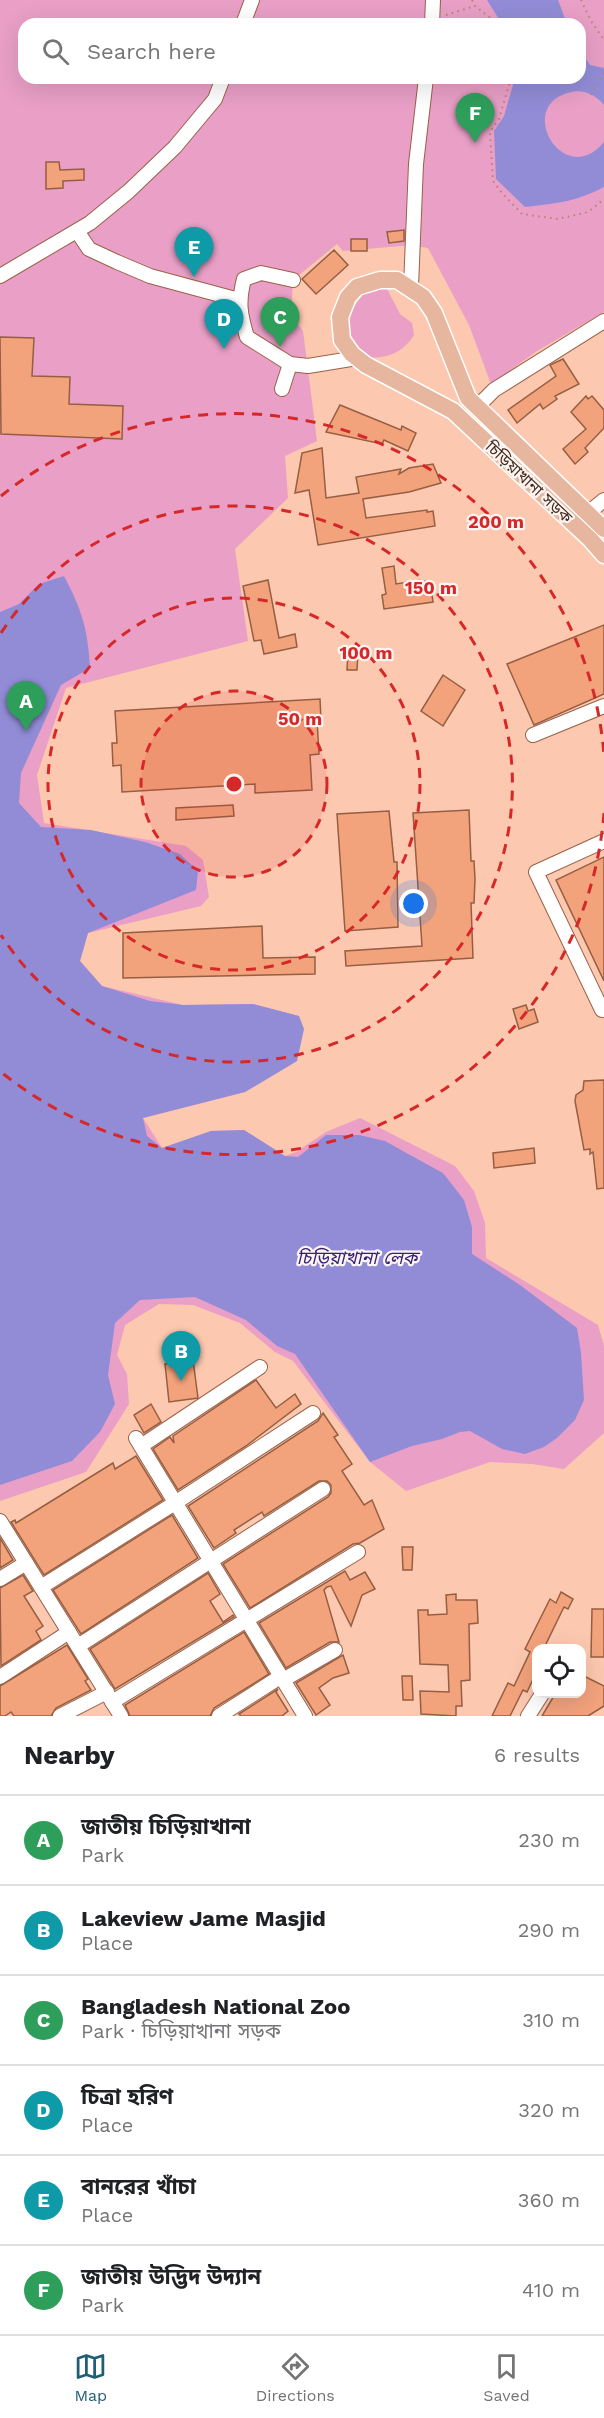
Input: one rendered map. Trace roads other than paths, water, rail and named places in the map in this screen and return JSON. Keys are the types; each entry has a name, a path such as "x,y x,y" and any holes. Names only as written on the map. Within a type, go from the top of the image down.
{"main road":[{"name":"চিড়িয়াখানা সড়ক","path":"604,529 472,403 434,313 423,297 398,280 380,280 357,287 348,297 340,317 340,329 342,340 357,358 453,411 590,539 604,555"},
{"path":"453,411 472,403"}],"street":[{"path":"245,18 252,0"},
{"path":"432,18 433,0"},
{"path":"0,276 90,223 129,191 175,147 215,99 221,84"},
{"path":"411,287 416,164 425,84"},
{"path":"77,231 89,249 128,267 150,276 239,300"},
{"path":"293,280 261,273 244,279 239,300 247,337 290,364 308,366 357,358"},
{"path":"472,403 604,321"},
{"path":"282,388 290,364"},
{"path":"588,513 604,500"},
{"path":"533,735 604,706"},
{"path":"603,1010 537,872 604,841"},
{"path":"260,1367 138,1442 305,1716"},
{"path":"41,1587 313,1413"},
{"path":"78,1646 322,1489"},
{"path":"0,1521 121,1716"},
{"path":"60,1716 109,1697 246,1621 358,1552"},
{"path":"0,1579 27,1563"},
{"path":"0,1677 69,1632"},
{"path":"219,1716 281,1678 335,1650"},
{"path":"528,1716 539,1698"}],"water":[{"path":"487,0 558,0 565,18 498,18"},
{"path":"586,59 590,65 604,68 604,105 589,94 581,91 571,92 554,100 546,112 545,126 551,140 561,151 574,157 589,154 604,142 604,187 576,199 525,207 496,179 494,131 504,116 513,84 586,84"},
{"name":"চিড়িয়াখানা লেক","path":"64,576 83,620 90,668 61,685 21,773 19,803 41,827 91,830 145,842 180,854 198,871 196,890 88,933 80,961 102,986 150,1001 183,1005 253,1004 299,1016 304,1029 297,1061 245,1092 143,1118 147,1136 162,1148 211,1131 244,1130 285,1156 298,1157 326,1135 359,1135 385,1141 443,1173 464,1200 472,1227 472,1254 520,1285 577,1328 584,1400 575,1420 544,1447 525,1454 502,1449 470,1431 412,1446 370,1462 295,1354 277,1346 246,1320 195,1297 140,1300 115,1323 108,1375 115,1404 100,1432 72,1461 0,1485 0,612 19,604 39,584"}],"place":[{"name":"জাতীয় উদ্ভিদ উদ্যান","path":"475,143"},
{"name":"বানরের খাঁচা","path":"194,277"},
{"name":"Bangladesh National Zoo","path":"280,347"},
{"name":"চিত্রা হরিণ","path":"224,349"},
{"name":"জাতীয় চিড়িয়াখানা","path":"26,731"},
{"name":"Lakeview Jame Masjid","path":"181,1381"}]}
